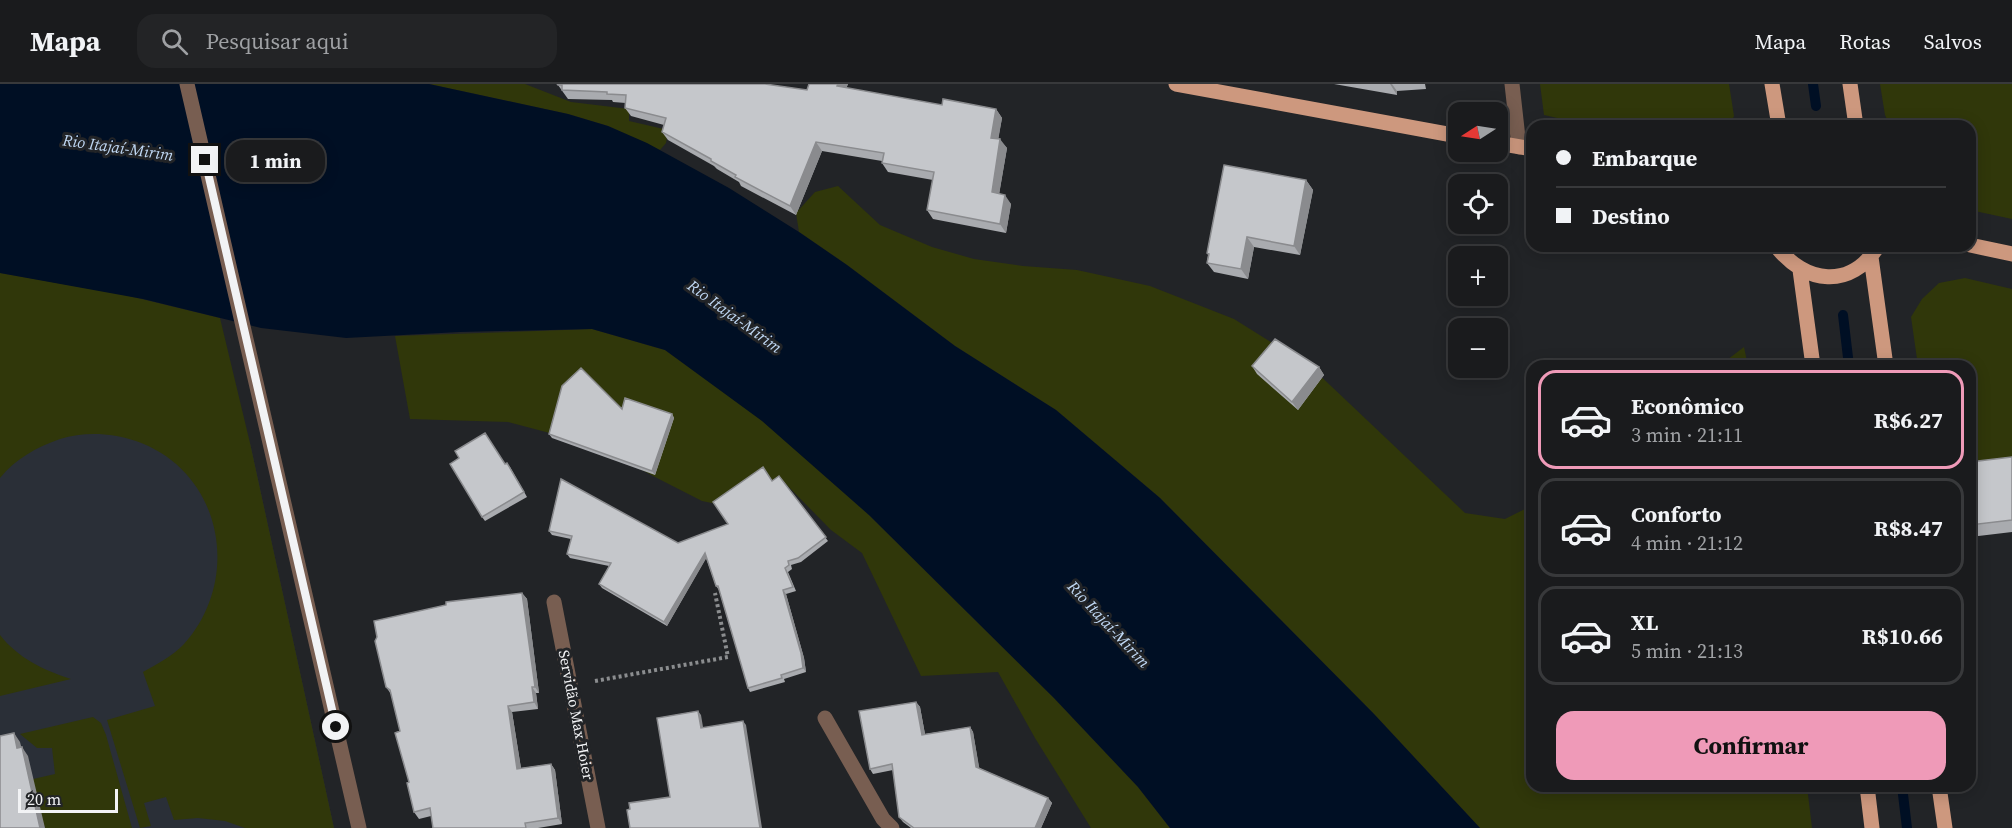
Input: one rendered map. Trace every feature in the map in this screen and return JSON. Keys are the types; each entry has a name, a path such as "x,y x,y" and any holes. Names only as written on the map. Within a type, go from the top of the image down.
{"main road":[{"path":"1176,84 1207,87 1448,134"},
{"path":"1772,84 1778,120"},
{"path":"1850,84 1855,120"},
{"path":"1508,145 1525,148"},
{"path":"1976,246 2012,254"},
{"path":"1780,252 1786,260 1800,270 1830,277 1846,274 1860,267 1875,252"},
{"path":"1875,252 1885,360"},
{"path":"1800,270 1812,360"},
{"path":"1867,792 1872,828"},
{"path":"1941,792 1945,828"}],"street":[{"path":"187,84 359,828"},
{"path":"1512,84 1525,148"},
{"name":"Servidão Max Hoier","path":"555,602 598,828"},
{"path":"825,717 883,819 892,828"}],"path":[{"path":"570,685 728,657 715,593"}],"shaded area":[{"path":"0,392 250,443 334,828 0,828"}],"green space":[{"path":"429,84 525,84 571,102 629,109 629,121 668,130 666,143 660,150 608,126 568,114"},
{"path":"1540,84 1729,84 1734,116 1732,120 1566,120 1544,115"},
{"path":"1880,84 2012,84 2012,219 1976,211 1976,120 1887,120"},
{"path":"838,186 880,225 932,247 974,259 1077,270 1150,286 1234,319 1312,368 1465,513 1505,519 1526,508 1526,792 1808,792 1812,828 1480,828 1374,714 1160,498 1056,410 955,346 799,232 796,213 815,192"},
{"path":"1839,252 1860,252 1852,254"},
{"path":"0,273 121,294 220,318 250,443 334,828 245,828 225,821 198,818 174,820 166,797 144,803 151,826 140,828 107,720 155,706 143,672 165,660 180,648 202,618 213,589 217,559 214,529 205,501 188,476 165,456 127,438 89,434 69,436 27,454 0,478"},
{"path":"1965,278 2012,289 2012,477 1976,481 1976,360 1917,360 1911,317 1922,299 1939,283"},
{"path":"592,329 665,350 762,420 869,515 1054,698 1138,787 1170,828 1091,828 1035,738 998,672 921,676 862,553 831,530 781,479 736,508 702,501 599,446 508,422 410,419 395,336"},
{"path":"1744,347 1747,360 1727,360"},
{"path":"0,635 23,657 51,672 71,679 0,696"},
{"path":"93,717 101,723 106,735 132,828 45,828 29,780 55,774 52,748 37,748 20,734"}],"water":[{"name":"Rio Itajaí-Mirim","path":"0,84 429,84 568,114 608,126 647,143 729,188 799,232 955,346 1056,410 1160,498 1374,714 1480,828 1170,828 1138,787 1054,698 869,515 762,421 665,350 592,329 460,332 346,338 261,328 143,299 0,273"}],"building":[{"path":"558,84 765,84 807,90 809,84 838,84 837,86 942,105 943,99 996,109 991,138 1000,139 992,192 1005,195 1000,224 927,210 934,172 882,163 884,153 816,142 790,206 735,177 736,175 711,159 662,132 666,118 625,108 626,95 562,90 562,85"},
{"path":"1224,165 1306,180 1294,246 1247,237 1241,269 1207,263"},
{"path":"1275,339 1319,367 1292,402 1252,366"},
{"path":"581,368 622,409 625,398 672,414 652,471 549,434 562,386"},
{"path":"485,433 505,464 507,463 524,492 482,517 450,464 459,458 455,451"},
{"path":"2012,457 2012,520 1976,524 1976,461"},
{"path":"763,467 772,481 779,476 826,537 798,558 788,561 789,565 785,568 793,587 783,590 803,668 781,675 782,678 748,688 718,586 716,586 705,553 664,622 599,584 611,563 567,554 572,536 549,531 561,479 678,543 728,524 713,502"},
{"path":"522,593 535,687 532,687 534,702 508,706 517,769 551,764 558,818 525,823 526,828 433,828 430,808 414,812 407,783 409,782 395,733 400,731 375,641 377,637 374,621 446,605 446,602"},
{"path":"916,702 922,735 970,727 976,767 1048,798 1035,828 914,828 899,817 892,764 870,769 859,711"},
{"path":"698,711 701,728 743,721 760,828 630,828 627,810 630,809 629,803 670,797 657,718"},
{"path":"14,733 17,748 22,747 40,828 0,828 0,736"}],"waterway":[{"path":"1813,84 1816,106"},
{"path":"1843,315 1848,360"},
{"path":"1903,792 1907,828"}],"route":[{"path":"205,160 336,727"}]}
